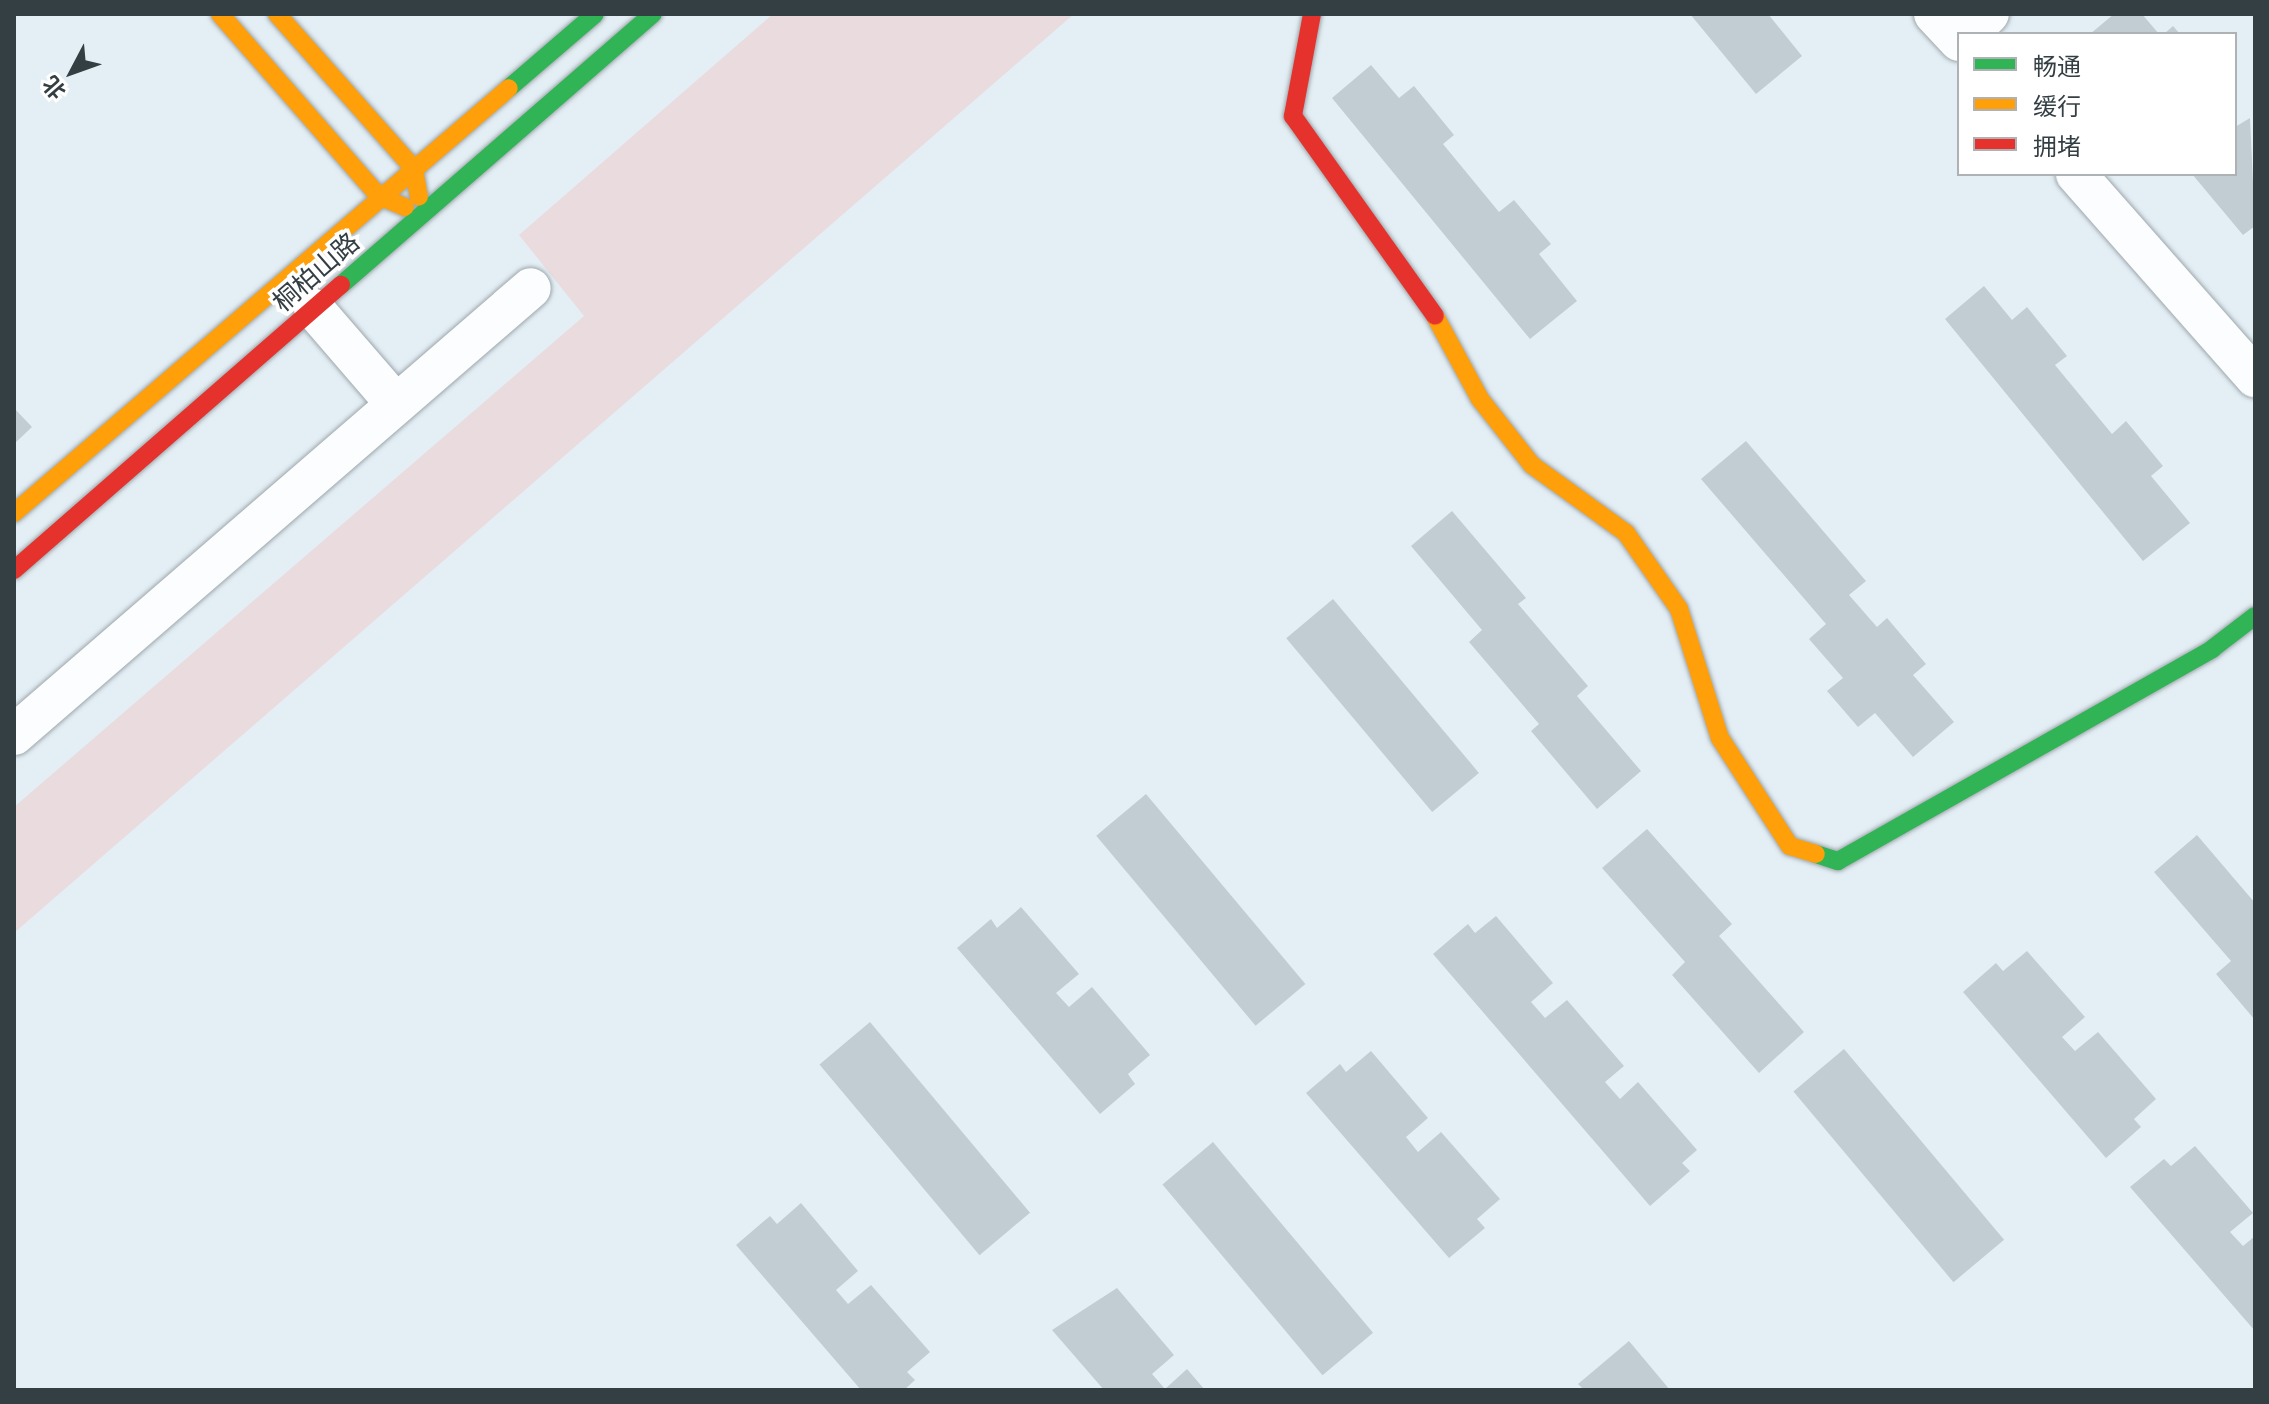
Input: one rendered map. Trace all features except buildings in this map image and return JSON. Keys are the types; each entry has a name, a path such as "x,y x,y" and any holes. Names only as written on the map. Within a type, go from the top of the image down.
{"street":[{"path":"220,14 379,196 422,215"},
{"path":"277,14 414,169 422,215"},
{"name":"桐柏山路","path":"14,513 379,196 595,14"},
{"name":"桐柏山路","path":"14,570 653,14"},
{"path":"1312,14 1293,116 1417,281 1480,399 1532,465 1626,533 1679,609 1720,738 1790,846 1838,861 2212,649 2255,616"},
{"path":"1934,14 1957,39"},
{"path":"1970,32 1989,14"},
{"path":"2078,176 2255,377"},
{"path":"14,735 531,288"},
{"path":"314,309 396,404"}],"shaded area":[{"path":"773,14 1074,14 14,933 14,807 584,316 519,235"}],"traffic: fast":[{"path":"509,88 595,14"},
{"path":"341,285 653,14"},
{"path":"1816,854 1838,861 2212,649 2255,616"}],"traffic: slow":[{"path":"220,14 379,196 405,207"},
{"path":"277,14 414,169 419,197"},
{"path":"14,513 509,88"},
{"path":"1435,316 1480,399 1532,465 1626,533 1679,609 1720,738 1790,846 1816,854"}],"traffic: jam":[{"path":"1312,14 1293,116 1435,316"},
{"path":"14,570 341,285"}]}
